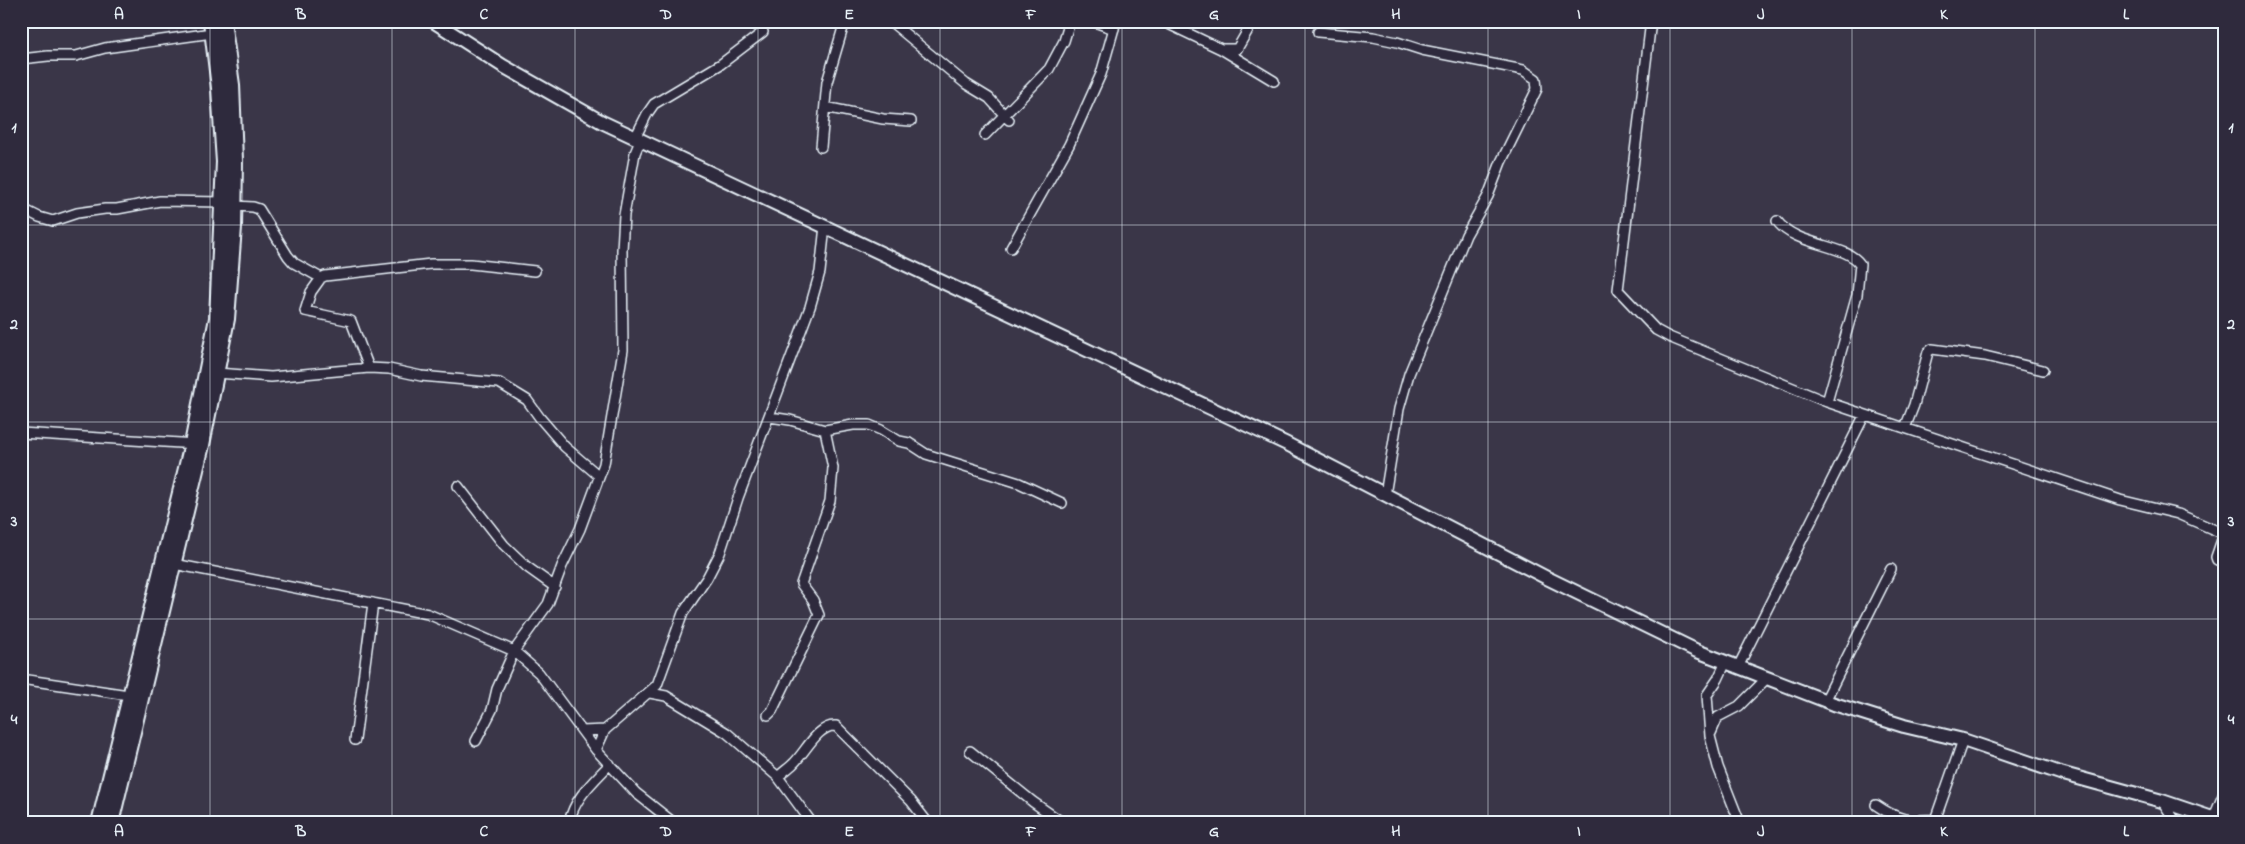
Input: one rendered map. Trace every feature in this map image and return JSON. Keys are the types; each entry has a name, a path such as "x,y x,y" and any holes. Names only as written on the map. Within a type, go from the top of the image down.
{"main road":[{"path":"99,823 174,564 197,444 217,318 228,204 235,160 232,85 224,21"},
{"path":"111,823 136,697 216,373 227,319 228,204 220,88 212,27"}],"street":[{"path":"433,21 502,66 638,140 826,226 1286,444 1547,578 1697,651 1825,701 1904,726 1962,740 2060,773 2162,802 2218,821 2224,793"},
{"path":"821,147 827,82 844,21"},
{"path":"890,21 966,84 989,98 1007,117"},
{"path":"985,135 1007,117 1049,69 1064,41 1070,21"},
{"path":"1011,248 1069,145 1101,74 1115,25 1092,21"},
{"path":"1162,21 1221,48 1274,82"},
{"path":"1221,48 1237,49 1248,30 1250,21"},
{"path":"1652,21 1618,290 1656,330 1669,337 1864,416 2120,500 2178,514 2224,534 2216,556 2217,560 2224,562"},
{"path":"21,60 48,56 76,56 105,48 212,27"},
{"path":"476,741 492,710 497,689 514,651 542,615 555,587 562,566 580,529 604,464 623,350 622,250 624,215 635,153 647,114 654,104 721,64 763,32"},
{"path":"1318,32 1372,37 1422,50 1523,70 1532,75 1537,81 1537,89 1532,102 1505,154 1488,196 1466,234 1409,374 1399,409 1385,495"},
{"path":"825,106 883,119 911,121"},
{"path":"21,208 39,217 53,221 77,213 118,209 160,201 253,207 259,209 294,263 321,278"},
{"path":"1777,220 1780,225 1797,236 1845,254 1860,264 1857,295 1827,402"},
{"path":"596,750 605,730 628,708 650,693 658,683 683,613 708,578 720,553 738,498 810,307 820,272 826,226"},
{"path":"369,368 351,321 305,311 311,292 324,276 431,264 471,264 535,271"},
{"path":"1905,428 1914,405 1928,352 1932,349 1985,356 2044,370"},
{"path":"216,373 271,377 369,368 430,377 499,383 527,400 565,447 599,476"},
{"path":"1740,823 1718,767 1710,736 1707,695 1718,679 1732,665 1864,416"},
{"path":"770,417 790,420 825,430 853,425 868,425 882,430 899,441 909,443 926,454 1019,483 1062,503"},
{"path":"768,715 772,711 800,657 819,615 813,600 802,584 830,501 833,468 825,430"},
{"path":"21,433 197,444"},
{"path":"458,486 504,545 527,567 555,587"},
{"path":"174,564 428,614 514,651 539,673 596,750 636,793 674,823"},
{"path":"1825,701 1891,569"},
{"path":"355,740 373,603"},
{"path":"1710,736 1718,717 1739,706 1767,678"},
{"path":"21,679 136,697"},
{"path":"658,683 666,696"},
{"path":"650,693 666,696 727,733 778,777 812,823"},
{"path":"778,777 794,763 821,732 830,726 836,726 911,800 928,823"},
{"path":"582,731 605,730"},
{"path":"1876,806 1892,816 1913,822 1935,821 1962,740"},
{"path":"970,751 1033,802 1063,823"},
{"path":"569,823 573,807 581,795 610,764"},
{"path":"2162,802 2173,821 2188,810"}]}
